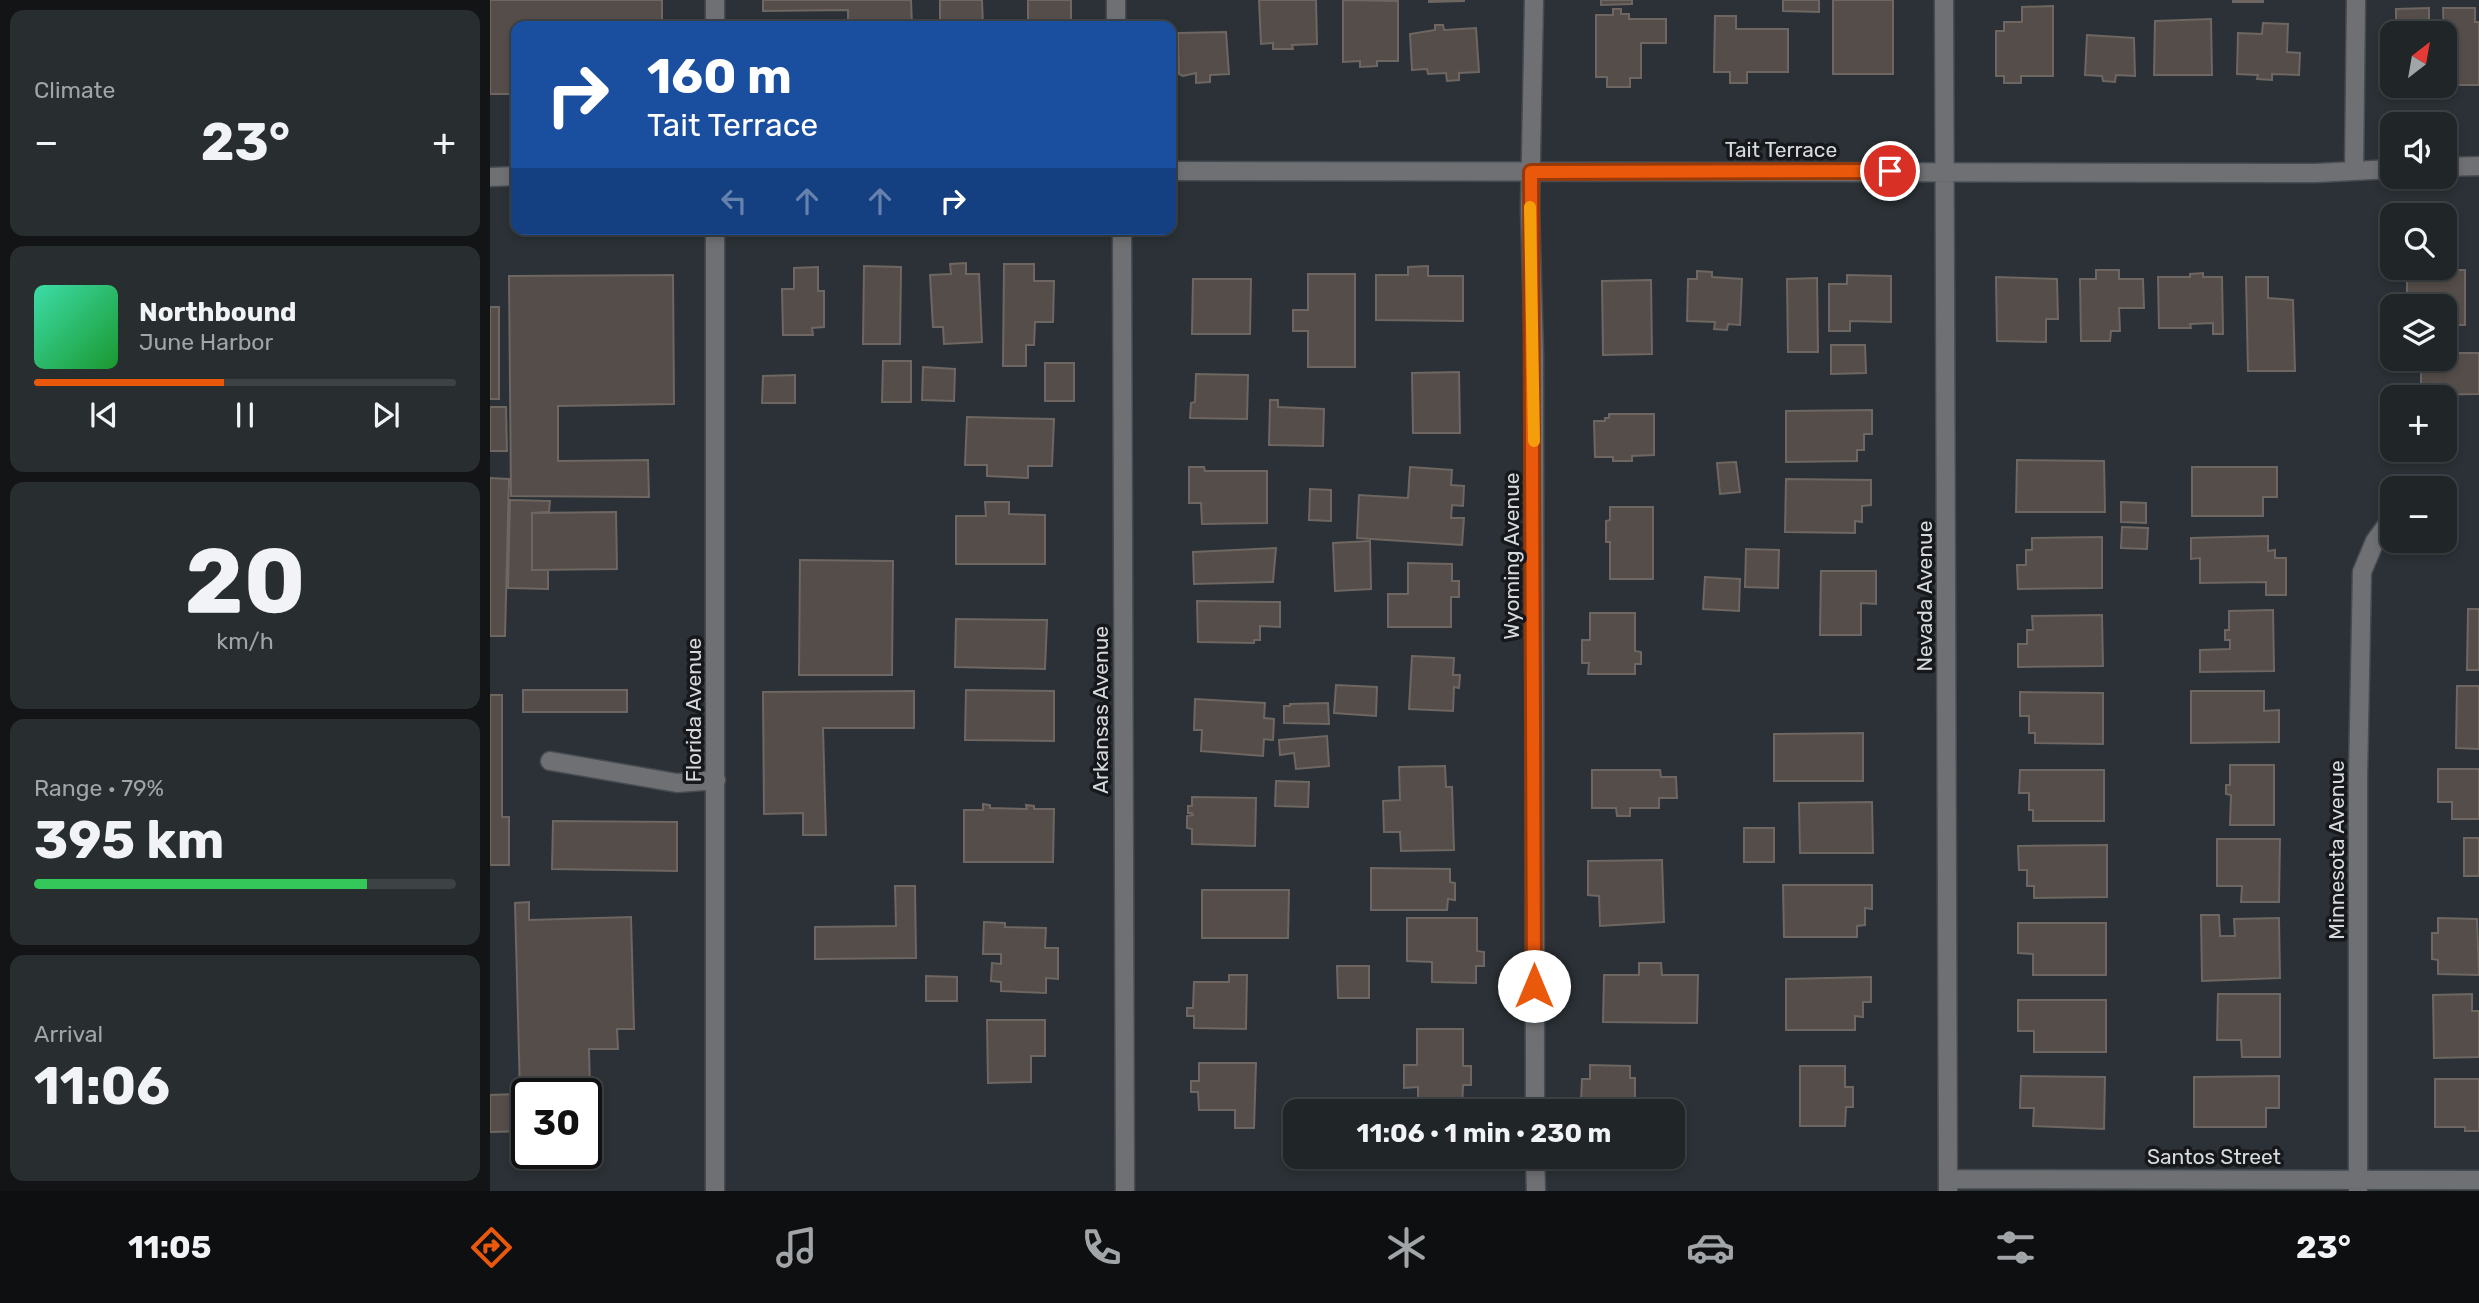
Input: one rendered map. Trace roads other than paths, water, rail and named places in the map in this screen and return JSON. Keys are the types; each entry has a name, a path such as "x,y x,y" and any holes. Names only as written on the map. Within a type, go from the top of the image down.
{"street":[{"path":"715,0 715,21"},
{"path":"1116,0 1116,21"},
{"name":"Wyoming Avenue","path":"1534,0 1531,172 1535,1099"},
{"name":"Nevada Avenue","path":"1944,0 1948,1185"},
{"path":"2354,171 2356,0"},
{"path":"2457,167 2479,166"},
{"name":"Tait Terrace","path":"1176,171 2380,170"},
{"path":"490,177 511,176"},
{"name":"Florida Avenue","path":"715,235 715,1191"},
{"name":"Arkansas Avenue","path":"1122,235 1125,1191"},
{"name":"Minnesota Avenue","path":"2358,1185 2358,777 2362,572 2380,534"},
{"path":"550,761 677,783 716,780"},
{"path":"1535,1169 1536,1191"},
{"name":"Santos Street","path":"1948,1185 2358,1185 2479,1180"}]}
